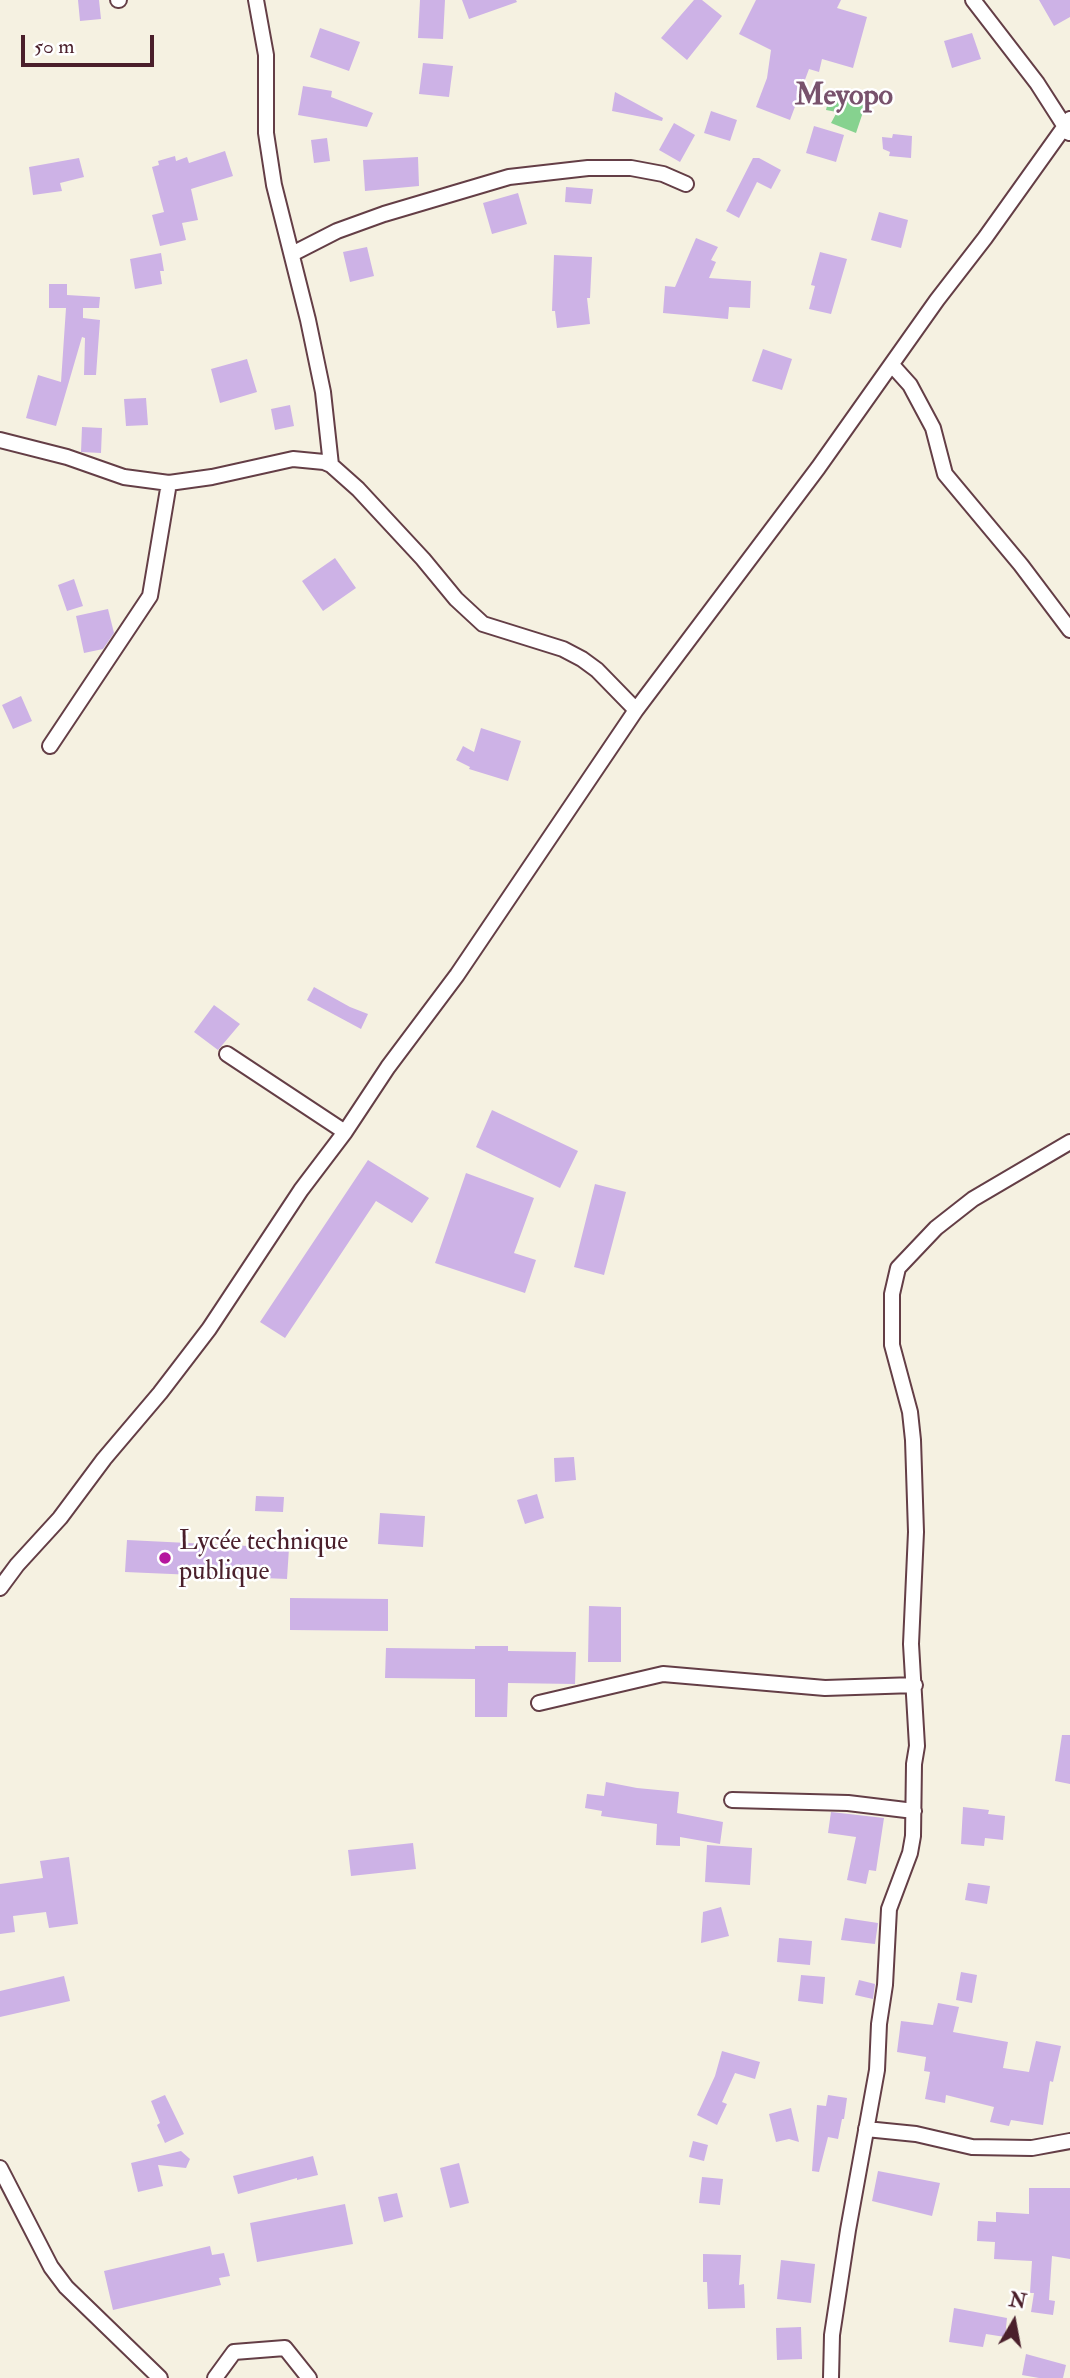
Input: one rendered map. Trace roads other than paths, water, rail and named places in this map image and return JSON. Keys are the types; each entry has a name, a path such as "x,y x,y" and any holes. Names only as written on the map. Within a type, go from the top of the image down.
{"street":[{"path":"256,0 266,55 267,133 274,185 323,392 331,465"},
{"path":"0,1588 60,1518 103,1458 160,1393 209,1329 301,1190 457,975 636,710 818,468 1068,127 973,0"},
{"path":"292,254 337,231 384,214 509,177 587,168 631,168 663,174 686,184"},
{"path":"892,365 910,385 923,406 933,428 945,474 1037,585 1070,630"},
{"path":"0,440 67,457 124,477 169,483 212,477 293,459 316,460 331,465 387,520 474,617 498,630 564,649 582,659 597,670 636,710"},
{"path":"50,746 150,596 169,483"},
{"path":"227,1054 345,1132"},
{"path":"831,2378 832,2336 877,2070 879,2024 886,1985 889,1909 910,1853 914,1811 914,1764 917,1746 911,1644 916,1532 914,1440 910,1412 892,1345 892,1294 898,1268 936,1228 973,1199 1070,1142"},
{"path":"0,1562 17,1565"},
{"path":"539,1703 663,1674 825,1688 915,1685"},
{"path":"732,1800 848,1803 914,1811"},
{"path":"866,2129 916,2134 972,2147 1032,2148 1070,2141"},
{"path":"0,2168 51,2267 66,2287 160,2378"},
{"path":"215,2378 234,2352 285,2348 309,2378"}],"place":[{"name":"Lycée technique publique","path":"165,1558"}],"district":[{"name":"Meyopo","path":"844,98"}]}
